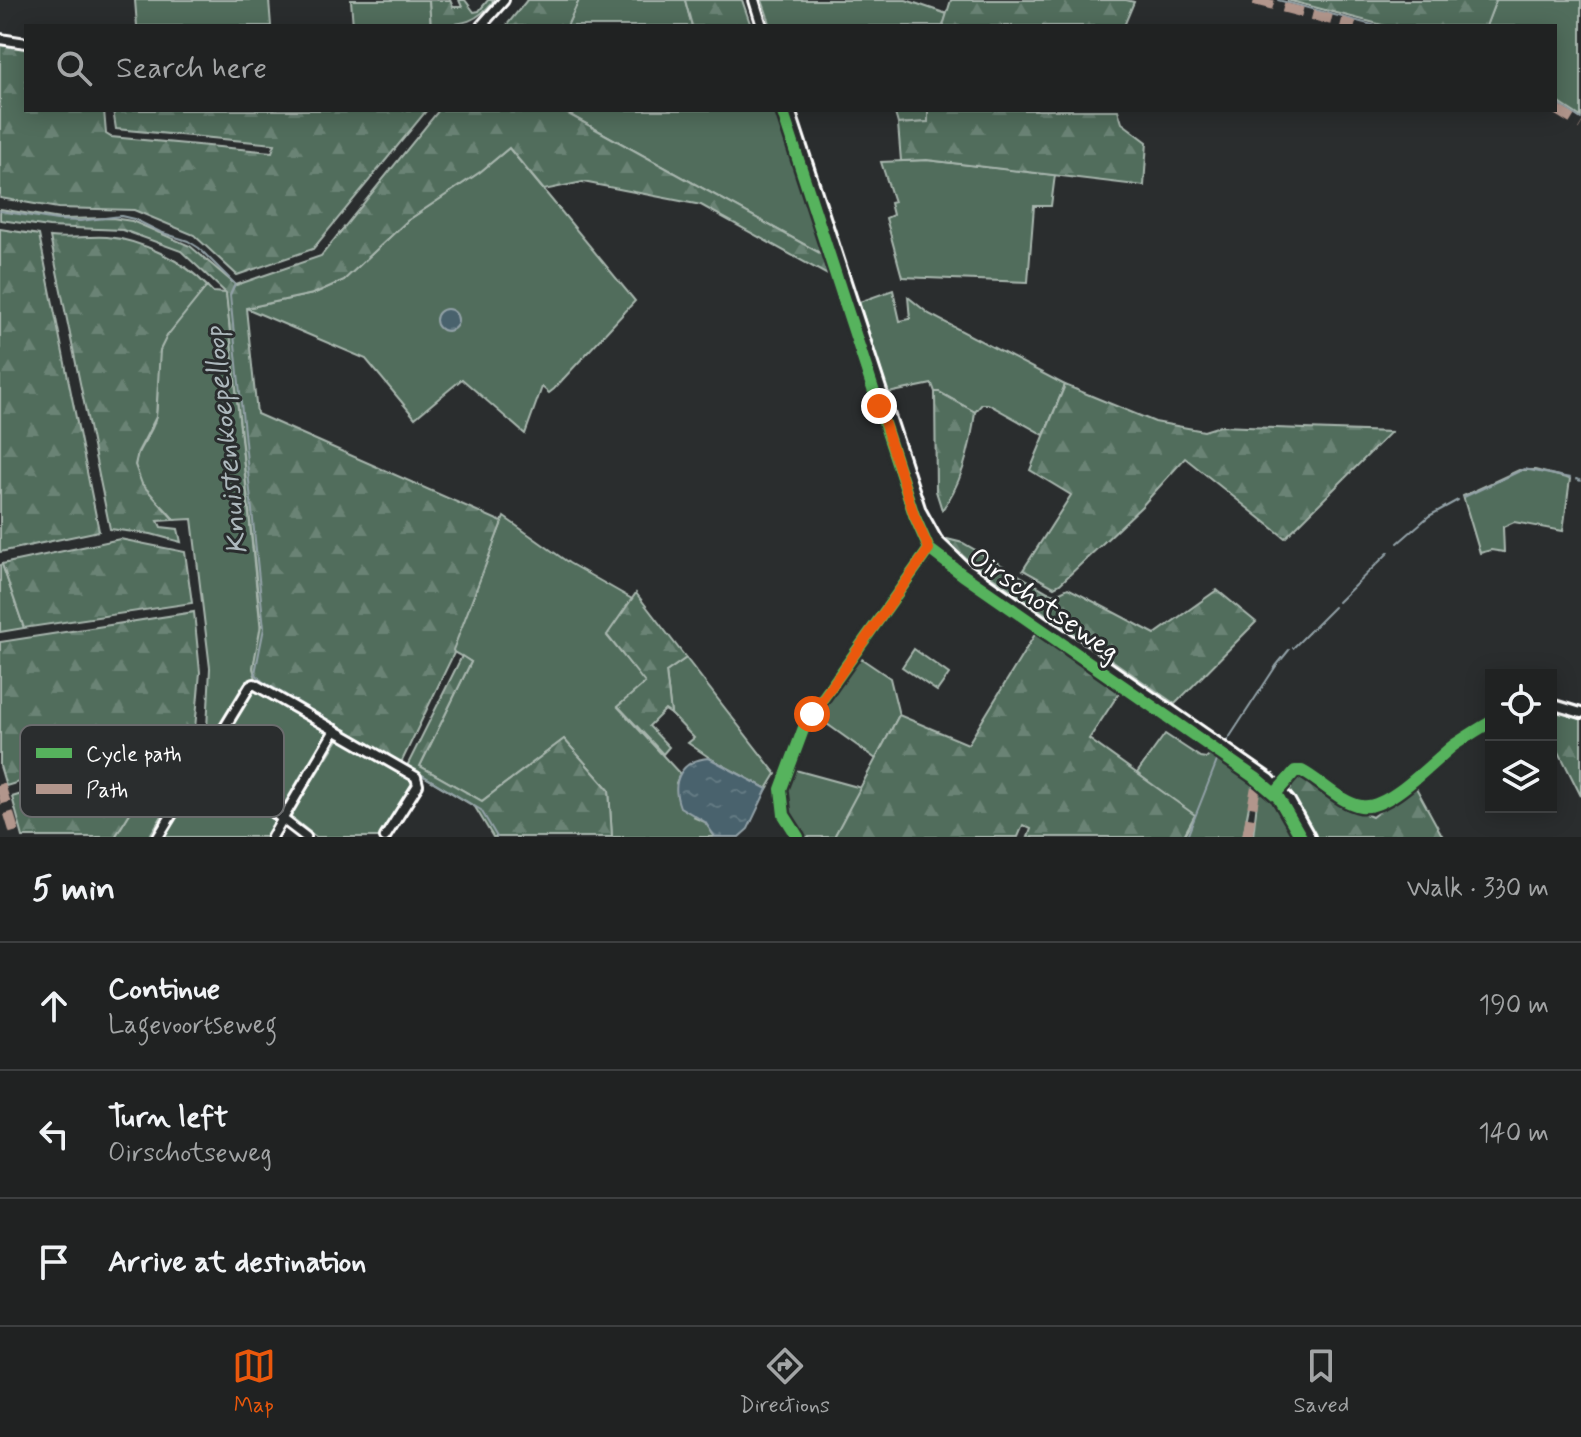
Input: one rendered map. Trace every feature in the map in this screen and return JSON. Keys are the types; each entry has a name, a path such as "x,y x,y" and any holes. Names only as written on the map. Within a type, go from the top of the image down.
{"street":[{"path":"483,24 504,0"},
{"path":"754,0 761,24"},
{"path":"0,39 24,43"},
{"name":"Oirschotseweg","path":"791,112 921,511 937,540 965,567 1280,788 1310,837"},
{"path":"798,837 784,815 781,789 806,722 937,540"},
{"path":"226,725 254,684 416,777 418,781 385,837"},
{"path":"1557,706 1581,713"},
{"path":"1280,788 1295,771 1302,771 1351,803 1362,807 1378,805 1453,746 1485,726"},
{"path":"284,816 335,730"},
{"path":"158,837 170,817"},
{"path":"279,817 306,837"},
{"path":"272,837 282,819"}],"green space":[{"path":"135,0 269,0 271,24 137,24"},
{"path":"351,0 429,0 431,24 353,24"},
{"path":"429,0 450,0 453,7 462,7 459,0 465,0 474,12 479,11 488,0 494,0 467,22 431,24"},
{"path":"527,0 579,0 568,24 508,24"},
{"path":"579,0 685,0 691,24 568,24"},
{"path":"685,0 742,0 750,24 691,24"},
{"path":"762,0 906,0 947,14 944,24 770,24"},
{"path":"951,0 1134,2 1125,24 944,24"},
{"path":"1287,0 1496,0 1487,24 1378,24"},
{"path":"1496,0 1581,0 1581,117 1557,101 1557,24 1487,24"},
{"path":"0,42 24,45 24,112 104,112 106,134 111,137 272,152 275,144 116,129 113,112 425,112 313,249 237,275 194,235 134,210 58,208 0,198"},
{"path":"437,112 565,112 827,257 833,278 701,205 583,182 544,190 509,148 480,172 407,221 344,280 313,294 246,308 257,414 502,522 454,653 401,763 256,679 253,668 261,625 226,293 181,251 123,230 49,227 0,220 0,209 60,219 112,218 132,221 190,246 236,285 321,256"},
{"path":"565,112 781,112 827,257"},
{"path":"895,112 928,112 928,122 898,124"},
{"path":"928,112 1119,112 1122,123 1147,142 1144,186 927,160 901,161 898,124 928,122"},
{"path":"509,148 635,301 554,389 549,393 542,387 525,434 462,379 415,418 366,359 246,308 313,294 344,280 407,221 480,172"},
{"path":"927,160 1055,175 1051,206 1034,206 1028,282 902,277 886,218 893,215 890,203 894,202 881,162"},
{"path":"0,229 39,235 99,531 0,552"},
{"path":"50,237 107,237 134,242 174,260 207,286 167,336 160,350 156,417 138,452 135,465 142,484 174,520 158,521 161,527 178,529 181,542 151,534 110,529"},
{"path":"207,286 213,292 226,293 261,631 253,668 258,682 247,684 221,725 207,725 210,668 192,519 174,520 142,485 135,464 155,420 158,358 165,338"},
{"path":"893,290 900,321 910,319 908,297 929,314 1065,385 1044,435 988,404 982,404 975,412 935,392 932,384 888,393 859,302"},
{"path":"1065,385 1155,422 1204,431 1220,426 1391,432 1285,538 1185,458 1142,506 1054,587 1023,570 1071,495 1030,470"},
{"path":"935,392 975,412 965,463 942,510 936,491"},
{"path":"1519,470 1535,470 1570,479 1563,531 1514,522 1503,527 1504,552 1491,550 1480,553 1463,496"},
{"path":"504,517 569,563 632,599 607,636 646,683 618,707 680,774 676,783 695,818 705,822 715,837 612,837 609,790 564,739 482,801 420,766 471,662 452,651"},
{"path":"120,539 185,552 192,603 24,628 2,564"},
{"path":"944,540 963,543 1048,592 1056,594 1068,588 1155,634 1217,590 1256,622 1175,704 968,560"},
{"path":"0,565 24,628 0,632"},
{"path":"636,593 686,658 666,672 671,714 665,710 649,726 669,747 663,754 618,706 645,683 607,635"},
{"path":"194,612 200,672 195,725 20,725 20,782 6,786 0,766 0,642"},
{"path":"1037,631 1121,690 1089,739 1195,815 1183,837 1028,837 1031,829 1023,825 1018,837 834,837 899,715 968,744"},
{"path":"914,649 949,674 937,691 902,667"},
{"path":"856,655 890,678 899,715 876,759 813,714"},
{"path":"462,656 471,662 420,766 482,801 564,739 609,790 612,837 493,837 475,807 407,766"},
{"path":"686,658 776,774 767,789 688,743 694,738 671,714 666,672"},
{"path":"251,692 331,734 284,809 284,725 231,725"},
{"path":"1557,710 1581,719 1581,796 1557,748"},
{"path":"1165,734 1200,757 1206,758 1212,752 1254,780 1243,837 1183,837 1193,820 1137,773"},
{"path":"339,738 415,782 383,837 316,837 290,816"},
{"path":"788,768 861,788 834,837 799,837 793,829 785,804"},
{"path":"1301,776 1372,817 1414,784 1443,837 1316,837 1290,791 1294,779"},
{"path":"1259,784 1277,800 1298,837 1253,837"},
{"path":"20,795 20,817 127,817 115,837 23,837 12,797"},
{"path":"127,817 161,817 149,837 115,837"},
{"path":"175,817 270,817 277,824 267,837 163,837"}],"water":[{"path":"443,309 451,309 458,320 451,331 443,331 436,324 436,316"},
{"path":"709,758 767,789 748,829 739,837 715,837 705,822 680,807 676,789 680,774 691,763"}],"waterway":[{"path":"1278,0 1368,24"},
{"path":"1557,103 1581,119"},
{"name":"Knuistenkoepelloop","path":"0,211 57,220 80,221 121,216 134,219 199,248 235,284 230,295 264,628 255,673 262,681 406,765"},
{"name":"Knuistenkoepelloop","path":"1464,497 1524,469 1570,478"},
{"name":"Knuistenkoepelloop","path":"1576,479 1581,481"},
{"name":"Knuistenkoepelloop","path":"1398,543 1429,516 1458,500"},
{"name":"Knuistenkoepelloop","path":"1338,602 1389,552"},
{"name":"Knuistenkoepelloop","path":"1293,648 1334,607"},
{"name":"Knuistenkoepelloop","path":"1227,741 1289,650"},
{"name":"Knuistenkoepelloop","path":"1187,837 1219,756"},
{"name":"Knuistenkoepelloop","path":"414,770 481,810 497,837"}],"marked path":[{"path":"1254,0 1347,24"},
{"path":"1557,110 1581,125"},
{"path":"1247,837 1258,775"},
{"path":"0,784 16,837"}],"cycle path":[{"path":"783,112 914,515 929,549 1257,779 1278,797 1301,837"},
{"path":"798,837 784,815 781,789 806,722 929,549"},
{"path":"1275,794 1295,771 1302,771 1346,801 1361,806 1372,805 1397,793 1454,745 1485,726"}],"route":[{"path":"812,714 929,549 914,515 879,406"}]}
